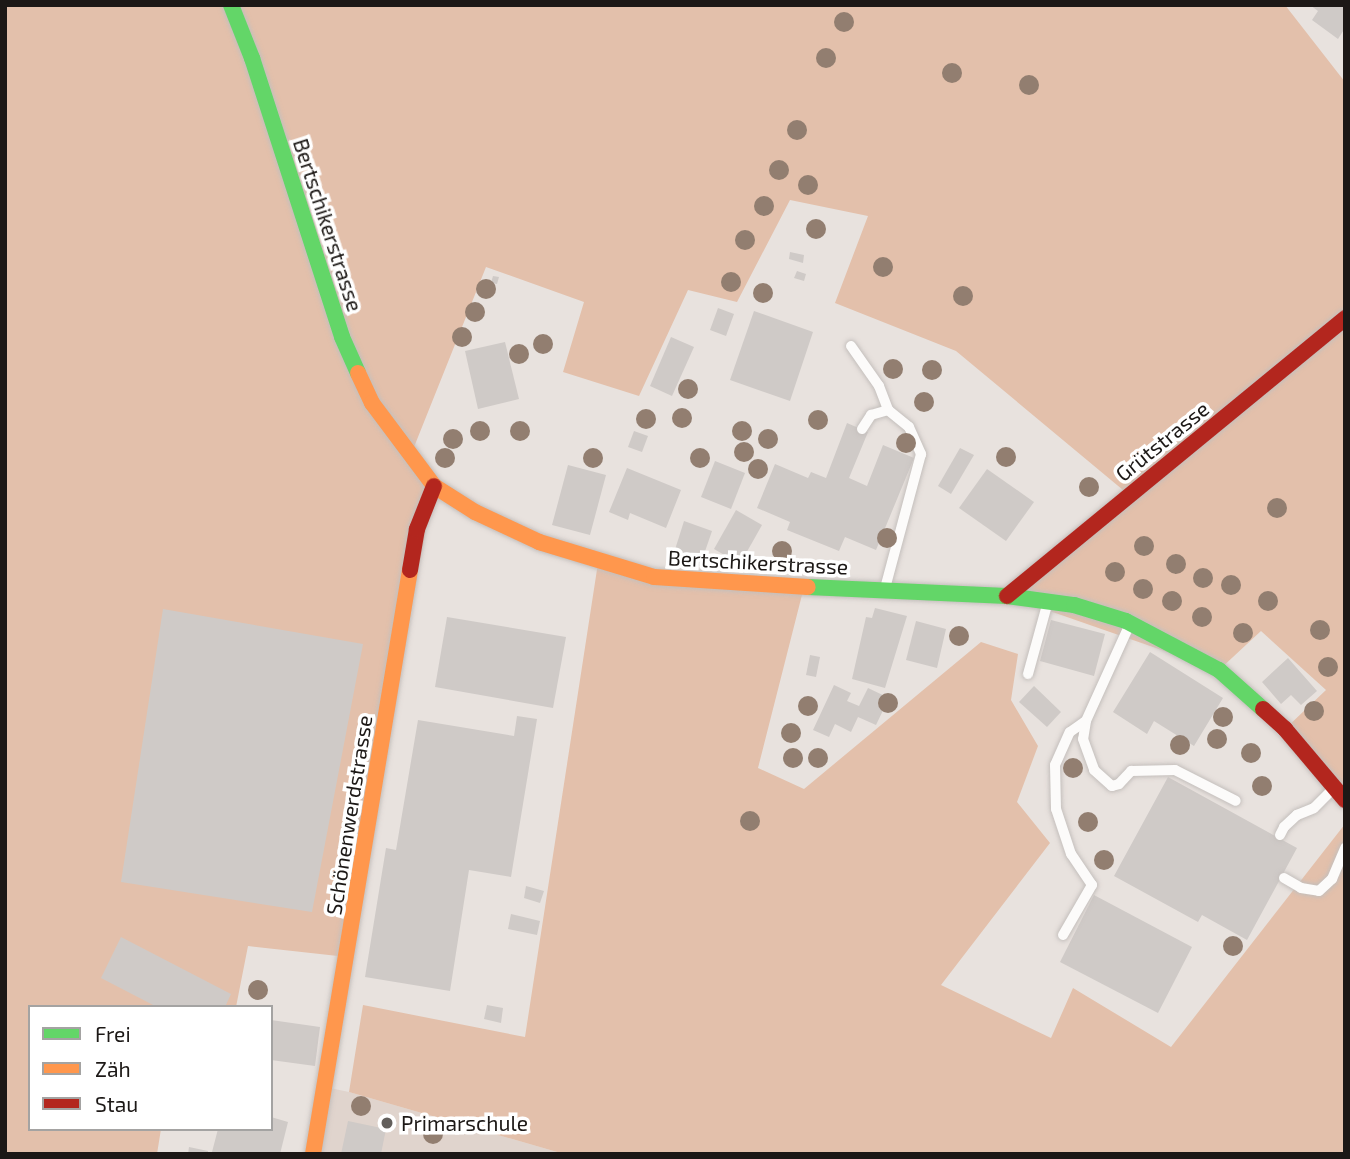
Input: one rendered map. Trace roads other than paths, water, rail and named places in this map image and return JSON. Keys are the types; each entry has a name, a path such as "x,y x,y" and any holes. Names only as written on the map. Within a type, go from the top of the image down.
{"street":[{"name":"Bertschikerstrasse","path":"231,5 252,58 342,337 372,403 434,486 475,512 539,542 598,563 653,577 708,583 1007,596 1074,605 1130,623 1219,670 1285,729 1340,794"},
{"name":"Grütstrasse","path":"1007,596 1345,318"},
{"name":"Schönenwerdstrasse","path":"313,1154 417,529 434,486"}],"lane":[{"path":"851,346 880,386 888,410 909,428 921,454 884,591"},
{"path":"862,429 871,415 888,410"},
{"path":"1028,674 1048,602"},
{"path":"1130,623 1086,721 1083,739 1087,758 1104,782 1111,786 1119,784 1131,771 1175,770 1236,802"},
{"path":"1063,935 1092,885 1071,854 1056,809 1055,765 1070,732 1086,721"},
{"path":"1280,835 1297,815 1340,794"},
{"path":"1284,878 1301,888 1319,891 1332,879 1345,848"}],"place":[{"name":"Primarschule","path":"387,1123"}]}
